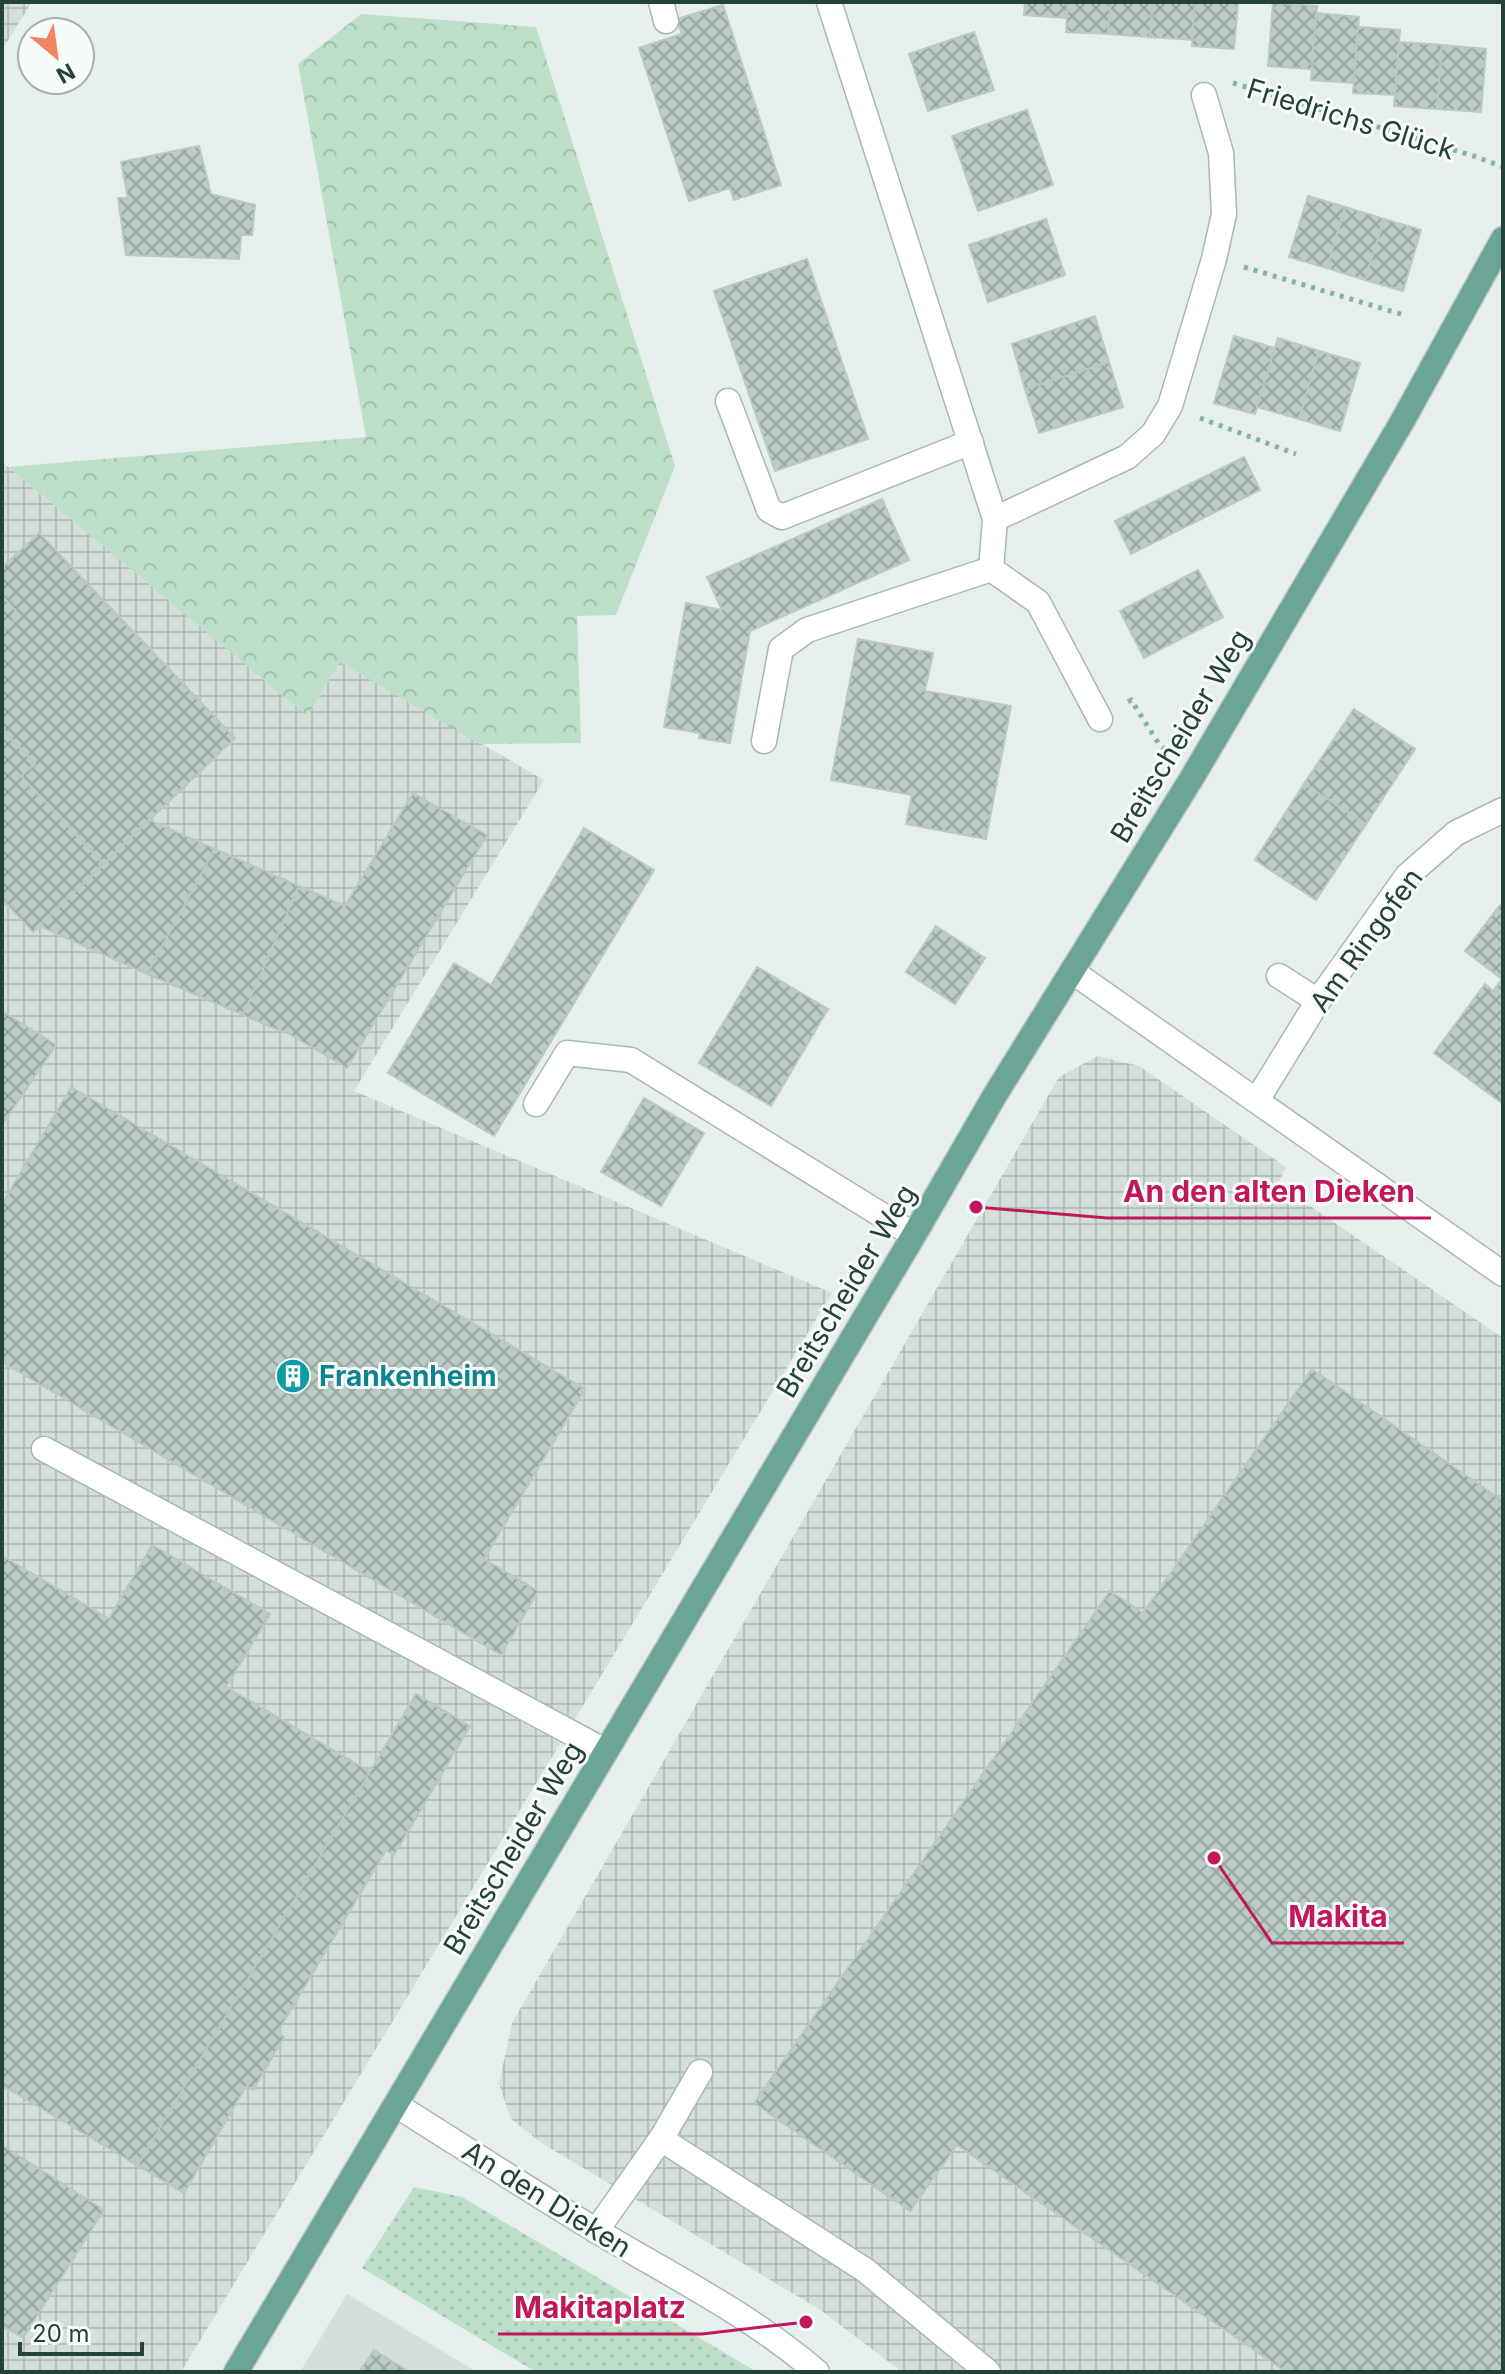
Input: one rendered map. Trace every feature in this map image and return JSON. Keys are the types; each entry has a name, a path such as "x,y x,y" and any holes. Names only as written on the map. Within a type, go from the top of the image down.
{"main road":[{"name":"Breitscheider Weg","path":"236,2372 995,1095 1193,776 1403,420 1503,239"}],"street":[{"path":"829,2 995,519 991,569"},
{"name":"Friedrichs Glück","path":"995,519 1127,457 1153,434 1170,406 1214,259 1224,214 1221,153 1204,95"},
{"path":"728,401 769,510 782,517 971,442"},
{"path":"991,569 1038,602 1100,719"},
{"path":"764,741 781,649 807,630 991,569"},
{"name":"Am Ringofen","path":"1257,1100 1318,1001 1407,876 1456,833 1503,810"},
{"path":"1073,972 1503,1274"},
{"path":"1279,976 1318,1001"},
{"path":"536,1104 567,1053 631,1060 914,1235"},
{"path":"44,1449 605,1751"},
{"path":"596,2231 661,2139 700,2072"},
{"name":"An den Dieken","path":"396,2105 596,2231 717,2301 785,2345 817,2372"},
{"path":"661,2139 865,2270 988,2372"}],"path":[{"name":"Friedrichs Glück","path":"1204,95 1233,83 1503,167"},
{"path":"1214,259 1404,315"},
{"path":"1170,406 1296,454"},
{"path":"1100,719 1131,700 1159,744 1193,776"}],"shaded area":[{"path":"2,2 32,2 23,16 16,16 16,28 2,50"},
{"path":"2,462 308,715 340,661 544,780 354,1091 832,1293 181,2372 2,2372"},
{"path":"1098,1056 1139,1066 1286,1167 1278,1184 1503,1338 1503,2372 902,2372 819,2309 543,2144 511,2119 499,2084 512,2023 1059,1077"},
{"path":"347,2294 477,2372 300,2372"}],"green space":[{"path":"361,14 536,27 675,466 616,615 577,616 581,743 479,744 340,662 307,716 8,467 366,437 298,64"},
{"path":"414,2187 462,2197 757,2372 536,2372 362,2268"}],"building":[{"path":"1025,2 1068,2 1067,18 1024,15"},
{"path":"1068,2 1111,2 1108,34 1066,32"},
{"path":"1111,2 1153,2 1150,37 1108,34"},
{"path":"1153,2 1195,2 1193,40 1150,37"},
{"path":"1195,2 1238,2 1234,49 1192,46"},
{"path":"1273,3 1317,6 1312,69 1268,66"},
{"path":"723,5 781,185 734,200 730,188 689,201 639,48 682,34 677,19"},
{"path":"1316,13 1359,17 1354,83 1311,80"},
{"path":"1358,27 1400,30 1395,95 1353,93"},
{"path":"974,32 994,90 928,111 909,54"},
{"path":"1399,42 1442,45 1437,109 1394,106"},
{"path":"1442,45 1486,49 1481,112 1437,109"},
{"path":"1027,110 1053,185 978,211 952,136"},
{"path":"199,146 211,194 255,205 252,235 241,235 239,259 126,255 118,198 128,198 121,162"},
{"path":"1308,196 1345,207 1327,268 1289,257"},
{"path":"1345,207 1384,219 1365,280 1327,268"},
{"path":"1046,219 1065,275 988,302 969,245"},
{"path":"1384,219 1421,230 1403,291 1365,280"},
{"path":"807,259 868,439 775,471 714,291"},
{"path":"1095,316 1109,362 1025,389 1012,344"},
{"path":"1234,336 1275,348 1255,414 1214,403"},
{"path":"1278,338 1319,351 1299,419 1257,407"},
{"path":"1319,351 1360,363 1340,431 1299,419"},
{"path":"1109,362 1123,407 1039,433 1025,389"},
{"path":"1244,457 1260,490 1131,554 1115,521"},
{"path":"882,499 909,560 750,631 730,743 699,738 700,733 664,727 686,603 722,610 707,577"},
{"path":"39,533 235,738 104,864 21,776 35,764 2,729 2,633 20,615 2,596 2,568"},
{"path":"1198,570 1223,617 1144,658 1120,611"},
{"path":"2,596 20,615 2,633"},
{"path":"858,639 933,653 925,691 1011,706 986,839 906,824 912,795 831,780"},
{"path":"1354,709 1415,749 1366,824 1304,784"},
{"path":"2,729 35,764 21,776 104,864 33,932 2,899"},
{"path":"1304,784 1366,824 1316,900 1255,860"},
{"path":"413,793 487,835 347,1068 284,1031 243,1015 299,886 345,906"},
{"path":"149,820 215,849 147,974 39,926"},
{"path":"584,828 654,870 494,1136 388,1073 454,963 491,985"},
{"path":"215,849 299,886 243,1015 147,974"},
{"path":"1500,905 1503,907 1503,1104 1434,1053 1485,984 1493,991 1502,979 1465,951"},
{"path":"936,926 985,958 955,1004 906,972"},
{"path":"757,967 828,1009 771,1106 699,1063"},
{"path":"2,1011 56,1045 2,1125"},
{"name":"Frankenheim","path":"71,1087 585,1389 484,1559 538,1591 501,1655 2,1362 2,1204"},
{"path":"644,1098 704,1133 661,1206 601,1172"},
{"path":"1312,1369 1503,1501 1503,2372 1286,2372 957,2145 910,2211 754,2103 1110,1591 1143,1613"},
{"path":"152,1545 270,1614 226,1687 370,1772 138,2165 2,2085 2,1556 109,1619"},
{"path":"152,1545 270,1614 226,1687 370,1772 416,1694 470,1726 394,1855 386,1850 277,2033 284,2037 253,2090 246,2086 184,2193 2,2085 2,1556 109,1619"},
{"path":"416,1694 470,1726 394,1855 386,1850 277,2033 284,2037 253,2090 246,2086 184,2193 138,2165"},
{"path":"2,2145 104,2210 23,2338 2,2325"},
{"path":"374,2350 409,2372 359,2372"}],"place":[{"name":"An den alten Dieken","path":"976,1207"},
{"name":"Frankenheim","path":"293,1376"},
{"name":"Makita","path":"1214,1858"},
{"name":"Makitaplatz","path":"806,2322"}]}
